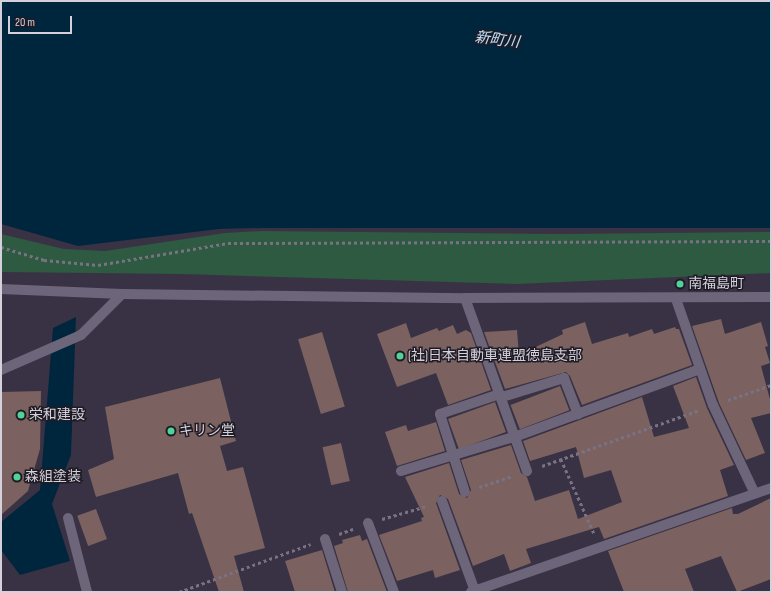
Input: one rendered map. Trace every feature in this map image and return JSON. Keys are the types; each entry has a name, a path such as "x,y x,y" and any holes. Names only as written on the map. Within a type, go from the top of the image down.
{"street":[{"path":"1,289 122,294 465,298 676,299 771,297"},
{"path":"1,370 81,336 122,294"},
{"path":"465,298 516,436 527,471"},
{"path":"676,299 713,405 755,494"},
{"path":"401,471 453,457 516,436 700,369"},
{"path":"465,492 440,414 501,395 564,378 578,414"},
{"path":"442,501 473,591 600,549 771,488"},
{"path":"68,518 87,592"},
{"path":"368,523 394,592"},
{"path":"325,539 342,592"}],"path":[{"path":"1,247 44,260 98,265 228,243 771,241"},
{"path":"561,459 600,549"}],"green space":[{"path":"262,231 559,234 771,232 771,273 516,284 182,274 1,272 1,234 64,249 105,251 225,233"}],"water":[{"name":"新町川","path":"1,1 771,1 771,228 219,229 78,246 1,224"},
{"path":"76,317 71,455 52,504 70,561 20,575 1,550 1,522 40,490 53,328"}],"building":[{"path":"721,319 725,334 761,322 768,346 765,347 770,363 761,366 771,403 771,413 751,418 765,453 746,460 719,403 692,326"},
{"path":"585,322 592,344 628,333 629,337 652,329 654,334 675,327 676,329 679,329 692,365 582,405 570,376 566,372 505,389 484,332 517,330 519,355 563,334 562,330"},
{"path":"406,323 411,338 437,328 439,331 453,325 457,334 466,330 471,333 491,390 448,405 436,373 397,387 377,334"},
{"path":"322,332 345,407 321,414 298,339"},
{"path":"696,377 707,408 734,465 720,470 728,496 604,539 599,527 526,549 531,563 510,571 504,554 473,566 448,499 440,495 436,503 460,570 435,578 433,570 397,581 379,535 422,521 421,518 424,517 405,477 449,463 459,494 467,498 471,490 461,460 511,445 521,473 527,477 535,501 569,490 578,519 622,502 611,470 584,478 576,447 530,461 523,441 642,397 654,437 689,428 673,386"},
{"name":"キリン堂","path":"220,378 236,441 220,446 227,471 243,467 265,548 234,556 244,592 219,592 192,513 189,514 178,473 96,497 88,470 114,459 105,407"},
{"path":"560,386 569,410 520,429 511,405"},
{"path":"41,391 40,449 28,491 1,515 1,392"},
{"path":"495,402 506,432 459,449 448,419"},
{"path":"436,422 445,451 397,466 385,432 406,425 408,431"},
{"path":"341,443 350,481 331,485 322,447"},
{"path":"771,498 771,579 737,592 721,556 685,569 694,592 624,592 608,551 732,508 733,514 738,514"},
{"path":"96,509 107,539 88,546 77,516"},
{"path":"360,535 362,541 367,539 387,592 348,592 334,546 343,543 342,540"},
{"path":"322,550 335,592 295,592 285,561"}],"place":[{"name":"南福島町","path":"680,284"},
{"name":"(社)日本自動車連盟徳島支部","path":"400,356"},
{"name":"栄和建設","path":"21,415"},
{"name":"キリン堂","path":"171,431"},
{"name":"森組塗装","path":"17,477"}]}
